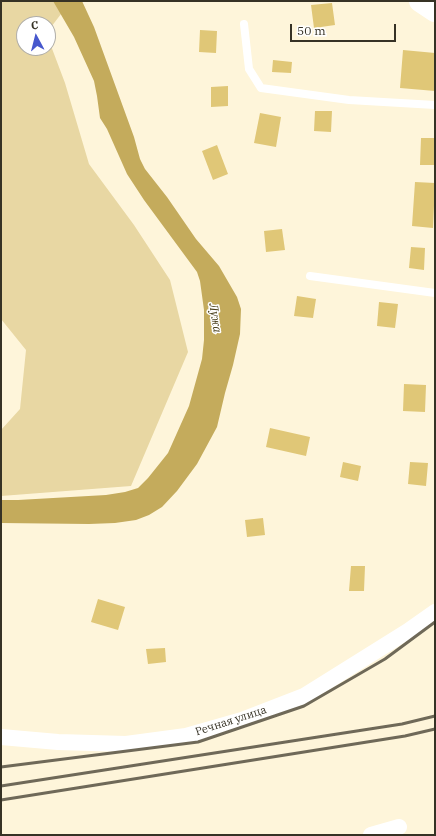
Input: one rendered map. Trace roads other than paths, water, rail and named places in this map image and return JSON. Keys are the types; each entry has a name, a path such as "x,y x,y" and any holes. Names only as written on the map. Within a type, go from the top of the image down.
{"street":[{"path":"420,1 435,11"},
{"name":"Речная улица","path":"1,737 58,742 126,744 186,736 242,720 304,696 435,612"},
{"path":"371,835 399,827"}],"lane":[{"path":"244,24 249,69 261,88 348,100 435,105"},
{"path":"310,276 435,293"}],"water":[{"name":"Лужа","path":"53,1 82,1 94,27 134,137 140,159 145,169 167,197 196,239 219,266 237,297 241,309 240,334 217,427 197,464 177,491 162,507 149,515 136,520 115,523 1,523 1,500 106,495 138,488 168,453 189,406 202,359 204,340 204,310 200,281 197,272 144,200 127,174 107,129 100,118 94,81 74,37"}],"railway":[{"path":"1,767 198,742 304,706 385,659 435,622"},
{"path":"1,786 402,724 435,716"},
{"path":"1,800 405,736 435,729"}]}
